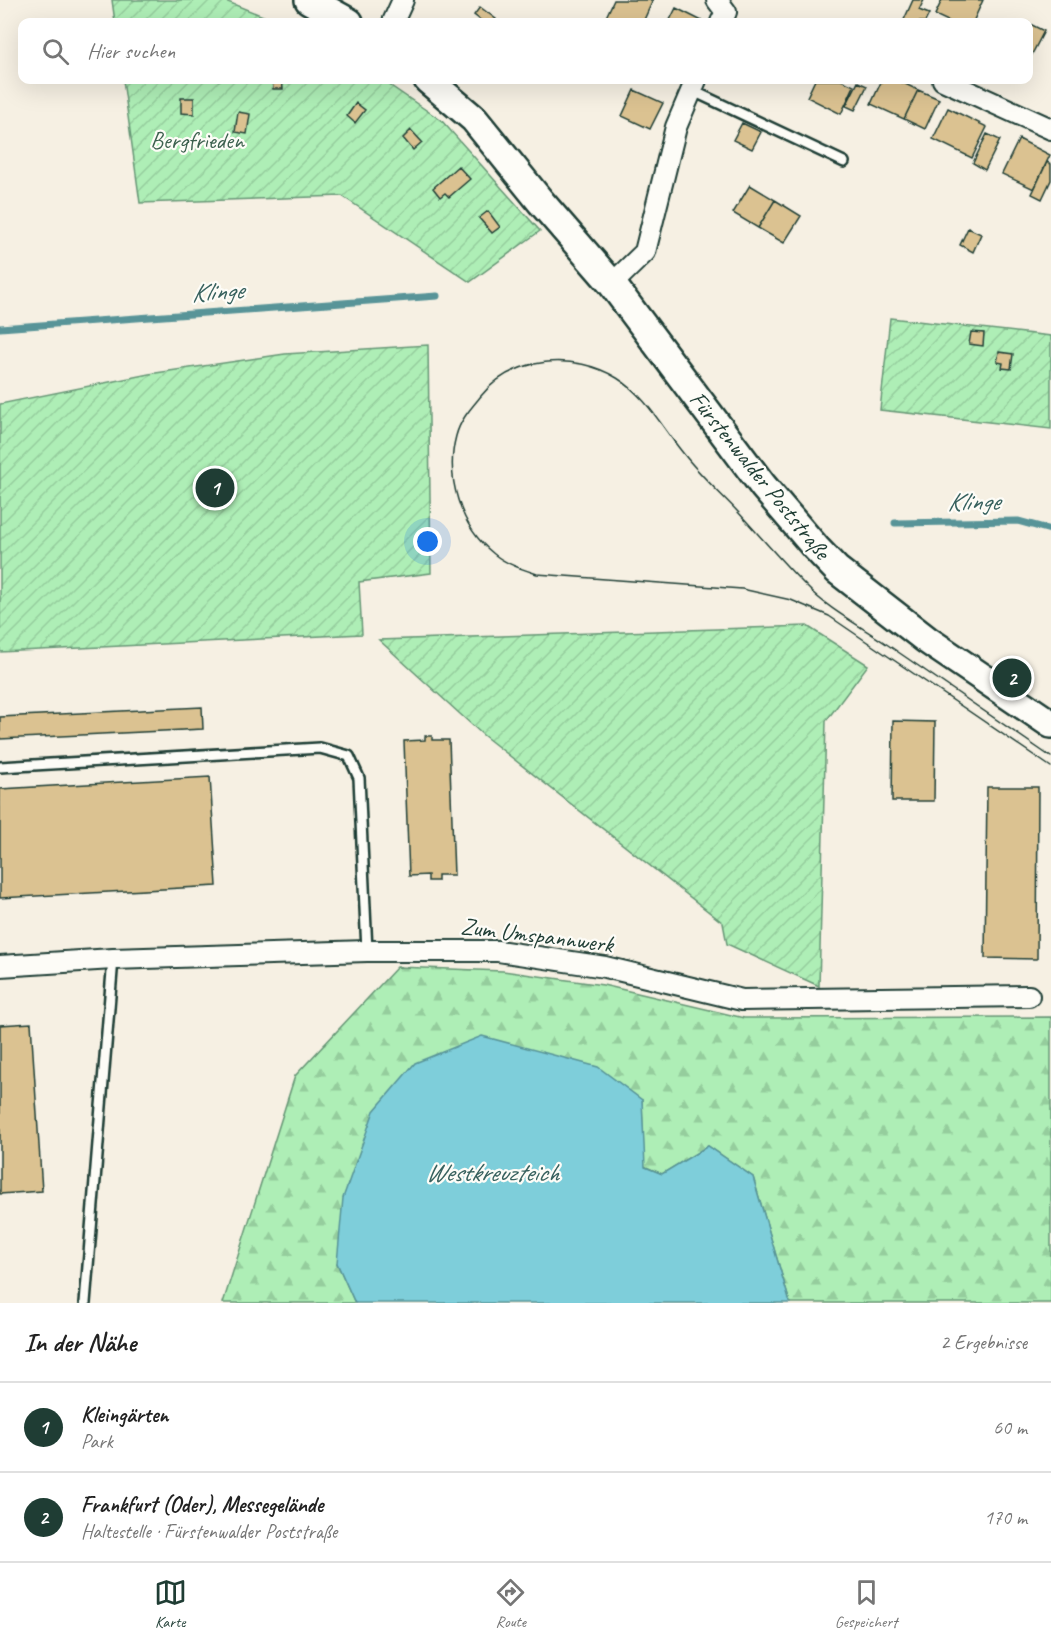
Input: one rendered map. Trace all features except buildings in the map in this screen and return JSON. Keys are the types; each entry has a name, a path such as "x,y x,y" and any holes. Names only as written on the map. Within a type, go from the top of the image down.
{"street":[{"path":"309,0 342,18"},
{"path":"395,18 403,0"},
{"path":"717,0 726,12 723,18"},
{"name":"Fürstenwalder Poststraße","path":"433,84 474,119 541,202 612,284 763,486 830,563 927,640 1051,724"},
{"path":"952,84 1051,129"},
{"path":"612,284 645,252 676,127 693,85"},
{"name":"Zum Umspannwerk","path":"0,966 113,959 368,951 498,951 605,967 742,1000 1029,996"}],"lane":[{"path":"693,85 844,162"},
{"path":"0,767 320,748 349,756 359,778 368,951"},
{"path":"85,1303 113,959"}],"green space":[{"path":"112,0 223,0 268,18 114,18"},
{"name":"Bergfrieden","path":"124,84 388,84 442,121 540,231 470,282 342,196 140,203"},
{"path":"890,318 1051,336 1051,429 880,410"},
{"path":"428,345 431,573 359,582 362,634 0,652 0,404 149,374 285,354"},
{"path":"807,626 868,665 826,721 819,986 727,944 723,923 483,735 379,640"},
{"path":"397,967 503,971 603,985 744,1018 1051,1017 1051,1303 790,1303 753,1177 708,1146 662,1174 644,1166 642,1100 337,1263 355,1303 223,1303 295,1076"}],"water":[{"name":"Westkreuzteich","path":"482,1036 598,1067 642,1100 645,1167 662,1174 708,1146 753,1177 790,1303 355,1303 337,1263 343,1198 374,1111 415,1063"}],"waterway":[{"name":"Klinge","path":"0,328 437,296"},
{"name":"Klinge","path":"895,523 1018,521 1051,530"}],"tram line":[{"path":"1051,757 815,595 696,468 645,403 617,378 583,364 545,362 527,366 494,383 463,419 453,452 454,484 458,500 472,530 482,543 504,561 537,574 742,589 791,600 829,616 1051,767"}],"place":[{"name":"Kleingärten","path":"215,488"},
{"name":"Frankfurt (Oder), Messegelände","path":"1012,678"}]}
